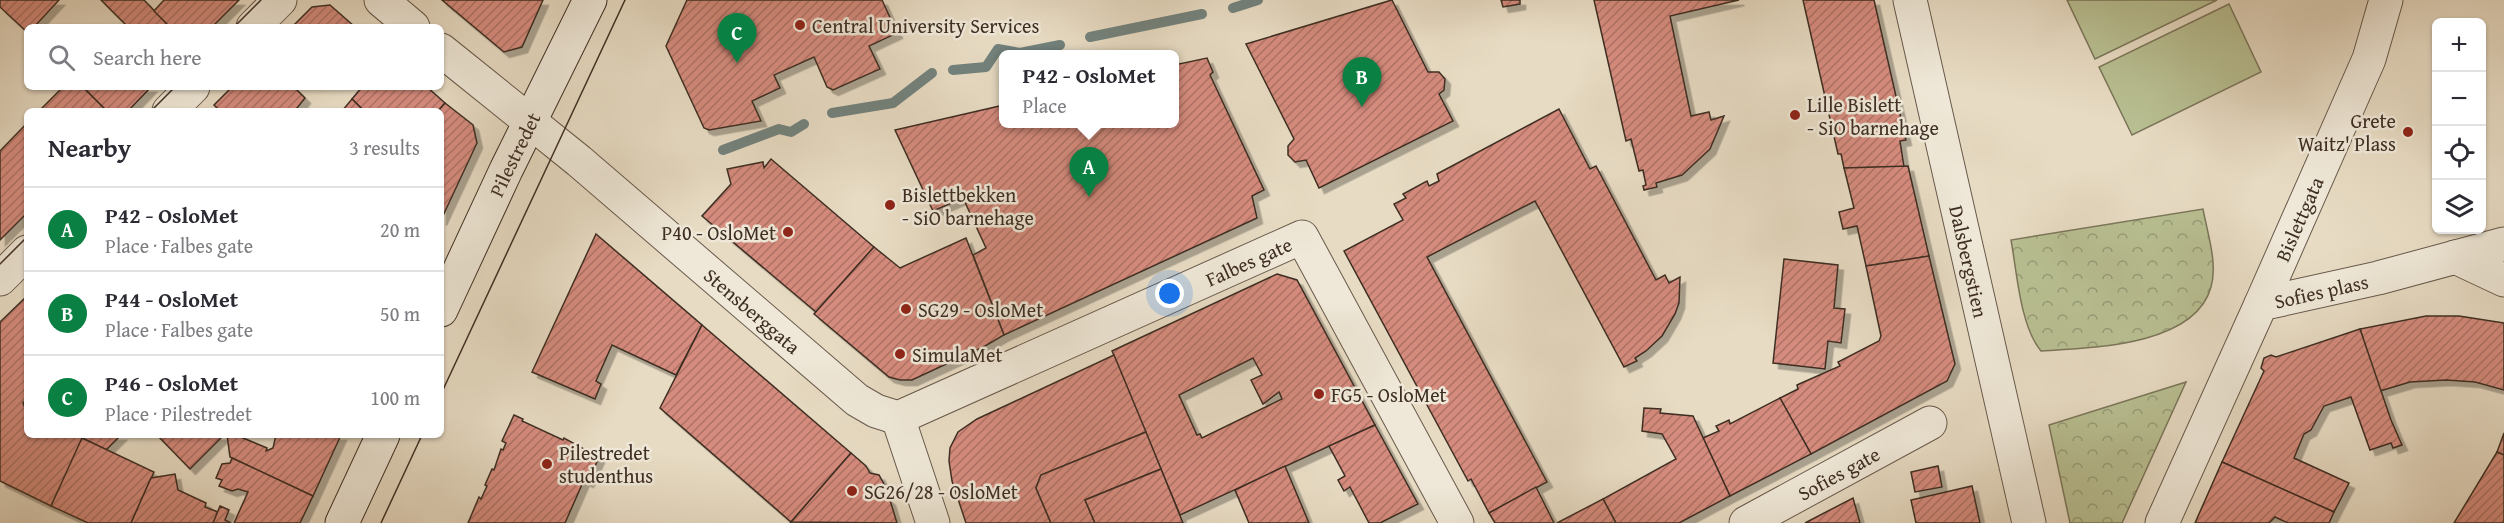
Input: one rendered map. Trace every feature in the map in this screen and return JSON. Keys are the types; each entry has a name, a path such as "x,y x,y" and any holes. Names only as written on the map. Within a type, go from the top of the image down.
{"street":[{"path":"256,24 280,0"},
{"path":"381,0 409,24"},
{"name":"Pilestredet","path":"444,304 529,122 590,0"},
{"name":"Dalsbergstien","path":"1910,0 2029,523"},
{"name":"Bislettgata","path":"2260,304 2368,59 2386,0"},
{"name":"Stensberggata","path":"444,52 579,160 857,400 876,411 898,418"},
{"path":"172,108 190,90"},
{"name":"Falbes gate","path":"898,418 1302,237 1457,523"},
{"path":"2455,257 2504,244"},
{"path":"0,279 24,255"},
{"path":"2455,257 2504,280"},
{"name":"Sofies plass","path":"2162,523 2260,304 2378,278 2455,257"},
{"path":"898,418 933,523"},
{"name":"Sofies gate","path":"1746,523 1930,423"},
{"path":"342,523 382,438"}],"green space":[{"path":"2067,0 2217,0 2095,59"},
{"path":"2229,4 2261,72 2132,135 2099,67"},
{"path":"2203,209 2213,258 2213,278 2201,307 2185,321 2139,340 2113,345 2041,351 2028,328 2011,240"},
{"path":"2186,382 2122,523 2070,523 2049,425"}],"building":[{"path":"0,0 59,0 37,24 24,24 24,29 0,7"},
{"path":"101,0 144,0 167,24 125,24"},
{"path":"164,0 239,0 215,24 167,24 154,11"},
{"path":"442,0 543,0 522,47 504,52"},
{"path":"687,0 882,0 897,33 869,46 880,69 833,90 827,87 814,57 774,75 780,88 752,101 761,121 709,130 704,128 666,46"},
{"path":"1392,0 1428,72 1439,72 1445,79 1444,90 1439,94 1453,121 1319,188 1306,160 1295,162 1288,155 1288,146 1294,139 1246,44"},
{"path":"1501,0 1520,0 1520,4 1503,7"},
{"path":"1594,0 1739,0 1670,16 1691,116 1709,112 1711,120 1724,116 1710,149 1682,175 1656,183 1657,187 1644,190 1643,186 1646,185 1643,170 1639,171 1631,139 1626,141"},
{"path":"1803,0 1874,0 1906,140 1900,141 1904,167 1844,168 1841,154 1838,154"},
{"path":"330,5 352,24 295,24 312,7"},
{"path":"1207,58 1213,72 1210,75 1264,190 1252,196 1257,218 1004,335 973,255 986,248 963,198 933,211 895,130 999,106 999,128 1179,128 1179,64"},
{"path":"60,90 86,90 104,108 42,108"},
{"path":"86,90 148,90 131,108 104,108"},
{"path":"229,90 297,90 305,98 297,108 217,108 214,105"},
{"path":"360,90 430,90 445,103 441,108 361,108 352,99"},
{"path":"352,99 361,108 344,108"},
{"path":"445,103 473,125 477,143 444,214 444,108 441,108"},
{"path":"1559,109 1590,169 1596,166 1656,280 1665,275 1669,283 1680,277 1679,303 1662,336 1635,358 1637,361 1624,367 1535,201 1427,257 1547,482 1489,513 1471,479 1468,481 1344,251 1403,220 1394,204 1406,198 1403,194 1427,181 1429,186 1439,181 1437,174"},
{"path":"24,126 24,216 0,240 0,151"},
{"name":"P40 - OsloMet","path":"771,159 874,247 816,312 702,216 731,184 727,169 763,162 764,168"},
{"path":"1908,166 1929,256 1866,266 1857,226 1843,229 1839,212 1854,208 1844,168"},
{"path":"596,234 702,325 676,375 612,345 596,381 601,384 595,399 532,372"},
{"name":"SG29 - OsloMet","path":"966,238 1004,335 985,346 912,380 900,380 889,377 814,314 874,247 900,268"},
{"path":"1929,256 1955,364 1947,381 1811,454 1780,398 1798,389 1797,385 1840,366 1838,362 1879,341 1881,336 1866,266"},
{"path":"1784,259 1838,265 1834,308 1845,309 1841,343 1828,341 1825,369 1773,363"},
{"name":"FG5 - OsloMet","path":"1277,274 1297,280 1375,425 1180,515 1112,351","holes":["1253,358 1262,375 1251,380 1263,404 1279,392 1282,399 1202,438 1200,434 1197,435 1179,395"]},
{"path":"24,299 24,438 84,438 51,506 0,481 0,322"},
{"path":"2426,316 2459,316 2504,323 2504,390 2475,382 2446,380 2410,382 2380,391 2360,329"},
{"path":"702,325 851,453 791,522 660,408"},
{"path":"2360,329 2391,420 2402,445 2393,448 2391,443 2370,450 2351,397 2324,406 2311,430 2304,434 2294,458 2349,483 2334,512 2222,462 2264,371 2261,368 2264,358 2271,355 2276,357"},
{"path":"1114,355 1146,432 1041,475 1036,488 1051,523 966,523 952,481 949,461 950,448 958,432 977,419"},
{"path":"1780,398 1811,454 1730,496 1703,438 1719,431 1716,426 1729,420 1730,424"},
{"path":"1644,408 1661,409 1660,413 1693,416 1730,496 1679,523 1616,523 1603,499 1676,459 1662,434 1642,431"},
{"name":"Pilestredet studenthus","path":"514,415 523,419 522,421 600,455 588,482 584,480 565,523 468,523 479,497 481,499 487,486 485,485 492,469 494,470 501,449 503,450 506,443 502,441"},
{"path":"1375,425 1418,504 1380,523 1369,523 1350,487 1344,491 1338,480 1345,476 1329,446"},
{"path":"1146,432 1161,469 1085,500 1095,523 1051,523 1036,488 1041,475"},
{"path":"2504,433 2504,455 2497,452"},
{"path":"82,438 118,438 106,450"},
{"path":"82,438 154,472 131,523 88,523 51,506"},
{"path":"160,438 221,438 190,469"},
{"path":"227,438 243,438 267,448 266,451 273,448 275,438 340,438 313,496 230,457"},
{"path":"2497,452 2504,455 2504,523 2454,523"},
{"name":"SG26/28 - OsloMet","path":"851,453 866,466 870,473 879,475 885,486 884,495 890,500 897,523 791,522"},
{"path":"232,458 313,496 300,523 234,523 248,492 238,489 232,491 219,486 222,480 216,478 222,464 230,463"},
{"path":"2222,462 2334,512 2329,523 2288,523 2275,517 2269,523 2195,523"},
{"path":"1285,466 1309,523 1249,523 1235,490"},
{"path":"1938,466 1942,487 1915,492 1911,472"},
{"path":"1161,469 1183,523 1095,523 1085,500"},
{"path":"175,474 178,490 206,503 205,507 218,512 213,523 131,523 151,478"},
{"path":"1972,486 1980,523 1916,523 1911,500"},
{"path":"1536,487 1554,523 1495,523 1489,513"},
{"path":"1853,498 1860,523 1805,523"},
{"path":"1603,499 1616,523 1557,523"},
{"path":"220,506 229,510 225,520 231,523 213,523"}],"waterway":[{"path":"1233,8 1258,0"},
{"path":"1090,37 1202,14"},
{"path":"1035,50 1060,45"},
{"path":"953,70 986,67 998,49 1004,50"},
{"path":"832,113 893,103 932,73"},
{"path":"723,150 779,129 791,132 804,124"}],"tram line":[{"path":"237,24 261,0"},
{"path":"444,388 625,0"},
{"path":"154,108 172,90"},
{"path":"0,264 24,240"},
{"path":"381,523 421,438"}],"place":[{"name":"Central University Services","path":"800,25"},
{"name":"P46 - OsloMet","path":"737,63"},
{"name":"P44 - OsloMet","path":"1362,107"},
{"name":"Lille Bislett - SiO barnehage","path":"1795,115"},
{"name":"Grete Waitz' Plass","path":"2408,132"},
{"name":"P42 - OsloMet","path":"1089,197"},
{"name":"Bislettbekken - SiO barnehage","path":"890,205"},
{"name":"P40 - OsloMet","path":"788,232"},
{"name":"SG29 - OsloMet","path":"906,309"},
{"name":"SimulaMet","path":"900,354"},
{"name":"FG5 - OsloMet","path":"1319,394"},
{"name":"Pilestredet studenthus","path":"547,464"},
{"name":"SG26/28 - OsloMet","path":"852,491"}]}
